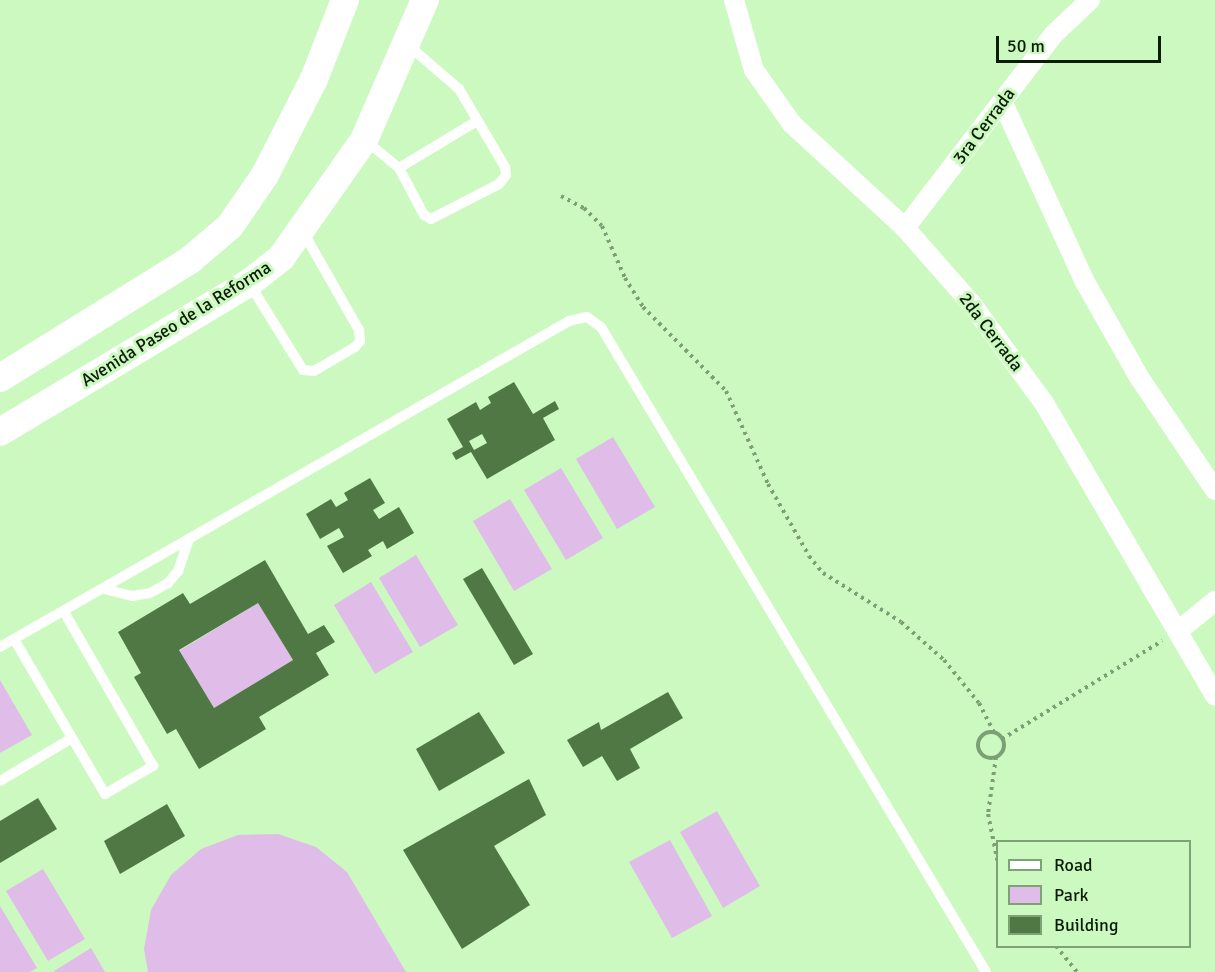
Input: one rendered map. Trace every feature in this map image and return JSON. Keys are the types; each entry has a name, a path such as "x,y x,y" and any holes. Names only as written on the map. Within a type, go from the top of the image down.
{"street":[{"path":"0,378 190,260 230,226 270,166 314,79 345,0"},
{"name":"Avenida Paseo de la Reforma","path":"2,424 249,283 281,258 364,140 425,0"},
{"name":"2da Cerrada","path":"734,0 754,70 792,124 905,228 971,303 1044,403 1215,696"},
{"name":"3ra Cerrada","path":"905,228 1053,35 1090,0"},
{"path":"1002,101 1085,282 1139,377 1215,490"},
{"path":"1178,631 1215,601"}],"lane":[{"path":"364,140 399,168 424,215 431,219 499,184 506,176 505,167 453,82 406,44"},
{"path":"399,168 477,121"},
{"path":"249,283 303,370 314,371 355,346 360,341 359,330 302,230"},
{"path":"0,647 569,321 587,317 601,327 986,972"},
{"path":"104,589 132,596 150,593 168,583 178,571 189,539"},
{"path":"14,639 105,794 153,766 64,612"},
{"path":"0,781 72,738"}],"path":[{"path":"561,196 584,208 602,226 625,279 643,307 726,391 768,483 809,556 823,573 901,622 944,660 979,703 994,732 1002,740 1002,752 996,757 988,814 996,853"},
{"path":"1002,740 1178,631"},
{"path":"994,732 981,737 978,745 983,756 996,757"},
{"path":"1058,948 1077,972"}],"green space":[{"path":"613,437 655,507 617,529 576,459"},
{"path":"561,468 603,538 566,560 524,490"},
{"path":"510,499 552,569 514,591 473,521"},
{"path":"416,555 458,625 420,647 379,578"},
{"path":"371,582 413,652 375,674 334,605"},
{"path":"258,603 293,660 214,708 179,651"},
{"path":"0,680 32,735 0,753"},
{"path":"717,811 760,886 723,908 680,832"},
{"path":"278,834 316,847 347,872 406,972 148,972 144,949 151,910 171,875 201,849 238,835"},
{"path":"670,840 712,916 672,938 629,862"},
{"path":"43,869 85,939 48,961 6,891"},
{"path":"0,906 37,968 30,972 0,972"},
{"path":"91,948 105,972 54,972 54,971"}],"building":[{"path":"514,382 533,414 555,401 559,409 543,418 555,440 487,479 471,452 456,460 452,453 463,447 447,419 476,402 480,410 491,403 488,397","holes":["482,434 487,443 474,450 469,441"]},
{"path":"370,478 385,503 373,510 379,519 399,507 414,533 387,549 383,541 368,550 372,556 343,573 327,546 344,537 339,528 320,539 306,514 331,499 336,507 348,500 344,493"},
{"path":"265,560 308,634 324,625 335,642 316,653 329,675 259,717 266,729 199,769 176,729 167,734 134,677 141,673 118,632 183,593 190,604","holes":["258,603 293,660 214,708 179,650"]},
{"path":"482,568 533,654 514,665 463,579"},
{"path":"668,692 683,718 630,749 640,768 617,781 602,756 583,767 567,740 599,722 601,730"},
{"path":"479,712 505,753 439,791 416,749"},
{"path":"529,779 546,815 494,846 530,905 462,949 403,850"},
{"path":"38,798 57,829 0,863 0,821"},
{"path":"167,804 185,836 120,874 104,841"}]}
